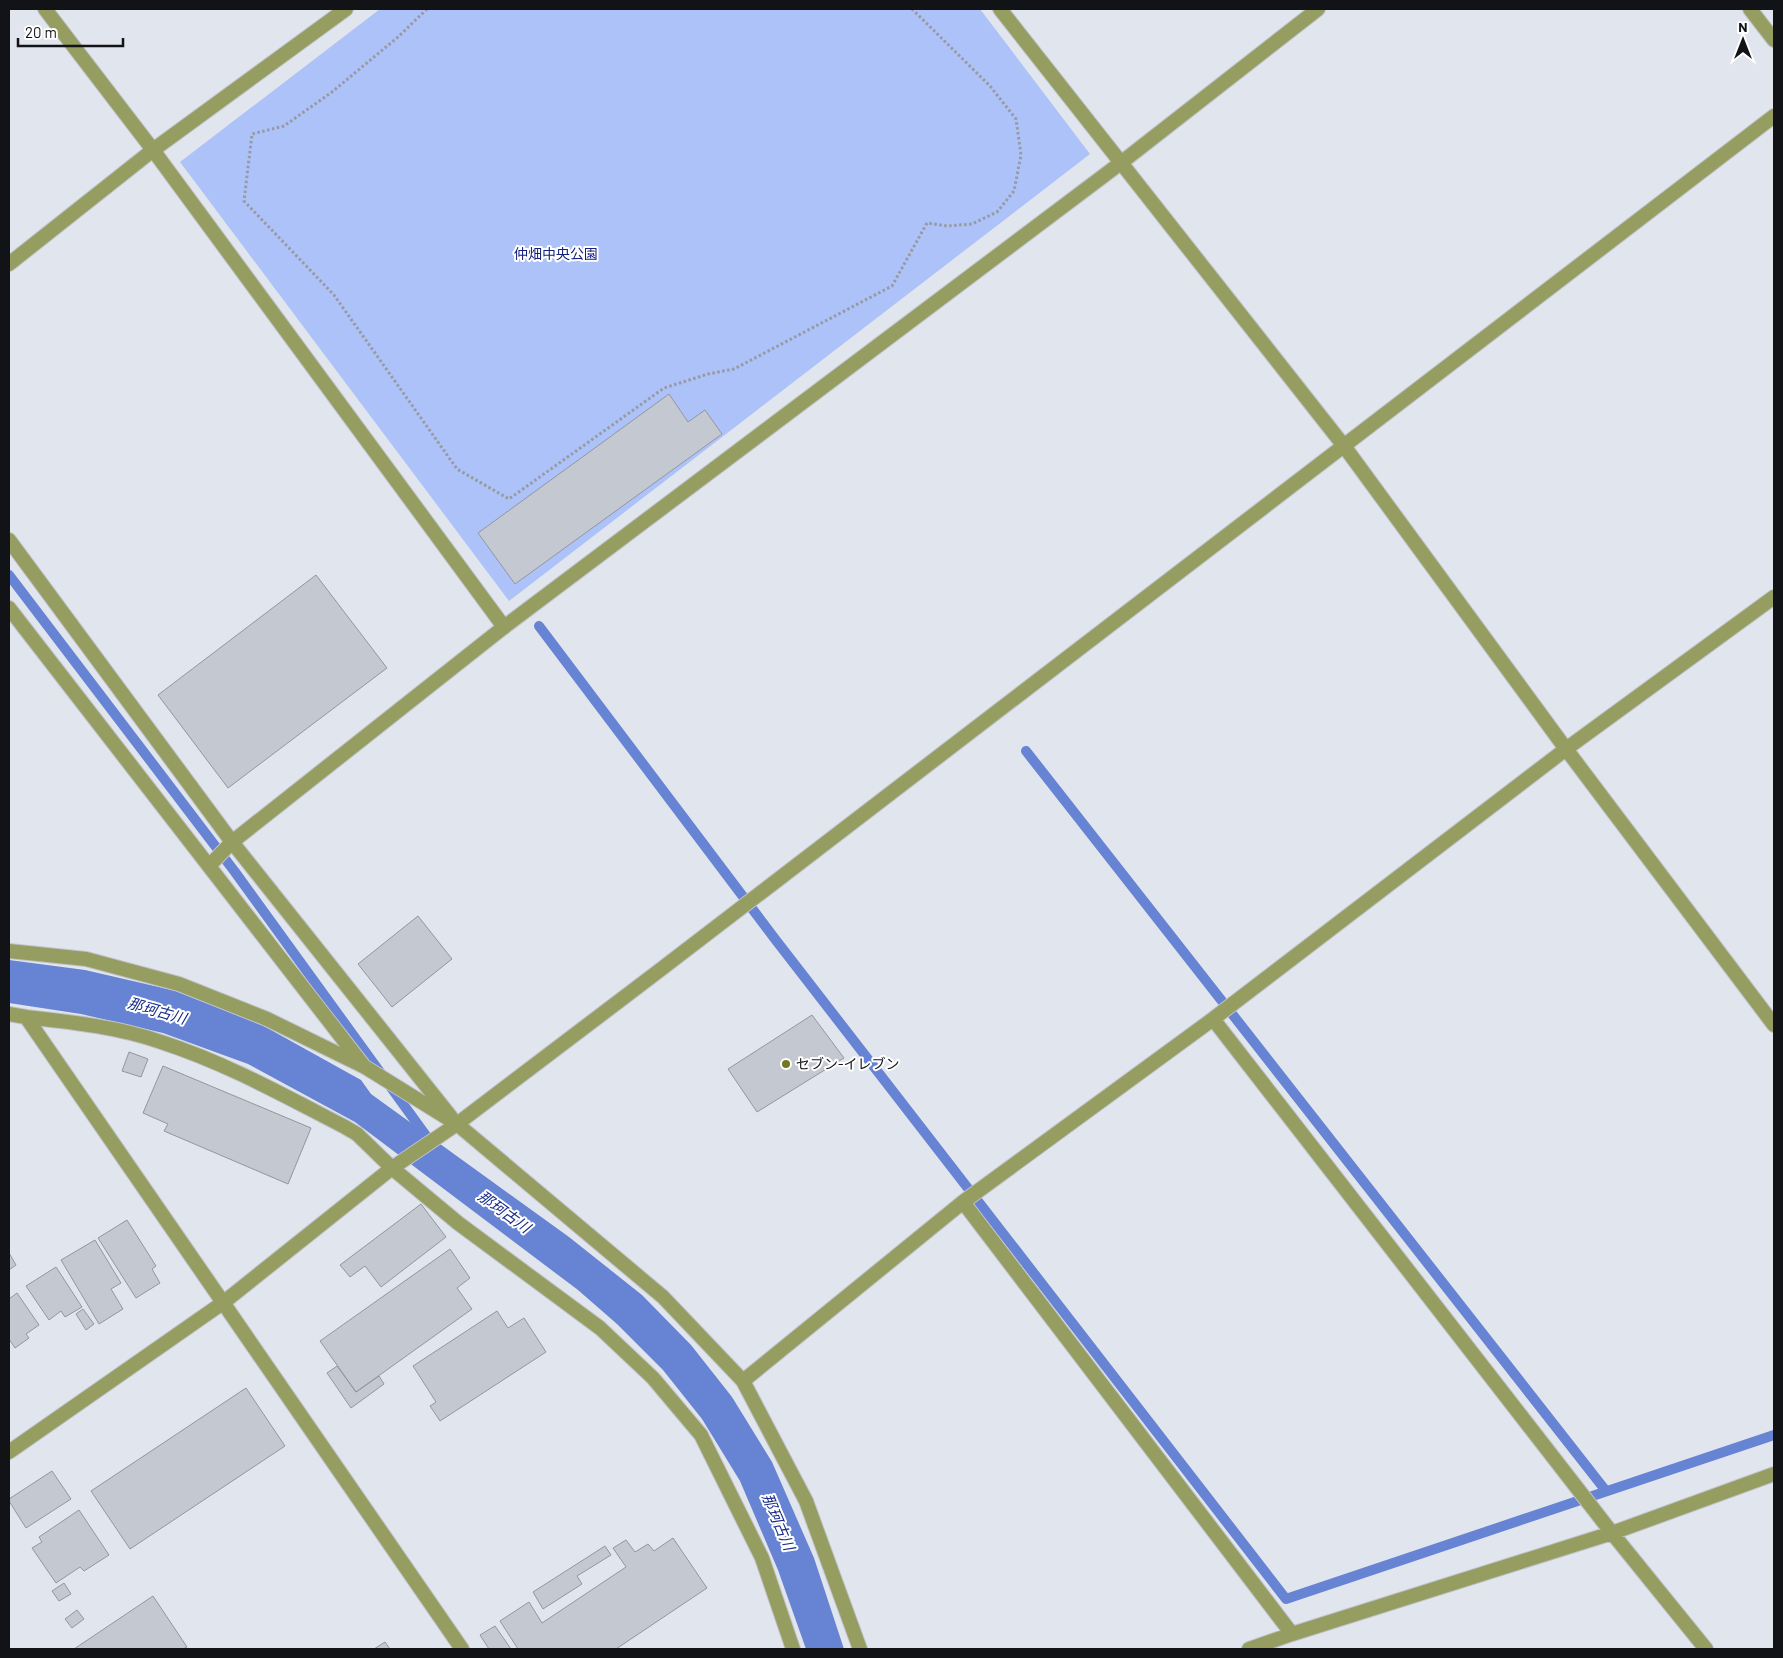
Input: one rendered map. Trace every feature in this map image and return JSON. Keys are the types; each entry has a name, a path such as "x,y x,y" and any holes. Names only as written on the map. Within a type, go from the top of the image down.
{"street":[{"path":"45,9 153,150 504,627"},
{"path":"9,264 153,150 346,9"},
{"path":"1000,9 1344,446 1566,749 1774,1025"},
{"path":"210,866 232,842 504,627 1122,162 1318,9"},
{"path":"1750,9 1774,40"},
{"path":"9,1452 224,1302 392,1168 457,1124 1774,116"},
{"path":"9,540 232,842 457,1124"},
{"path":"743,1381 963,1202 1213,1019 1566,749 1774,597"},
{"path":"9,608 365,1068"},
{"path":"9,951 86,959 179,984 267,1019 365,1068 457,1124 663,1296 743,1381 806,1501 860,1649"},
{"path":"9,1014 85,1023 160,1041 243,1074 351,1130 392,1168 458,1223 600,1328 653,1378 701,1436 762,1558 793,1649"},
{"path":"26,1017 462,1649"},
{"path":"1213,1019 1612,1532 1706,1649"},
{"path":"963,1202 1292,1634"},
{"path":"1249,1649 1612,1532 1774,1474"}],"path":[{"path":"427,9 398,37 332,92 284,126 252,134 244,201 334,296 457,469 509,499 664,388 708,374 734,369 892,286 927,223 947,226 972,224 998,212 1014,191 1021,155 1016,119 990,86 912,9"}],"green space":[{"name":"仲畑中央公園","path":"380,9 980,9 1090,154 509,601 180,162"}],"water":[{"name":"那珂古川","path":"9,960 85,970 176,991 262,1025 361,1080 371,1094 569,1237 642,1295 691,1345 732,1397 772,1462 814,1558 844,1649 806,1649 778,1570 740,1481 702,1419 663,1370 617,1324 578,1290 355,1122 248,1064 163,1033 81,1014 9,1003"}],"building":[{"path":"669,394 688,422 705,410 722,434 515,584 478,533"},
{"path":"316,575 387,668 228,788 158,695"},
{"path":"418,916 452,959 392,1007 358,964"},
{"name":"セブン-イレブン","path":"812,1015 844,1058 757,1112 728,1069"},
{"path":"129,1052 148,1059 141,1077 122,1071"},
{"path":"163,1066 311,1128 288,1184 164,1131 168,1124 143,1113"},
{"path":"421,1204 446,1237 381,1287 365,1266 350,1277 340,1265"},
{"path":"127,1220 156,1266 152,1269 160,1283 136,1298 98,1238"},
{"path":"95,1240 121,1283 111,1289 123,1309 99,1324 61,1260"},
{"path":"450,1249 470,1278 457,1288 472,1309 356,1392 320,1341"},
{"path":"9,1253 16,1265 9,1270"},
{"path":"56,1267 82,1307 65,1317 61,1311 49,1320 26,1286"},
{"path":"17,1293 39,1325 26,1334 29,1338 15,1348 9,1339 9,1299"},
{"path":"83,1309 94,1324 86,1330 76,1314"},
{"path":"497,1311 508,1328 524,1318 546,1352 440,1421 430,1406 436,1402 413,1366"},
{"path":"337,1366 356,1392 379,1376 384,1384 351,1408 327,1373"},
{"path":"246,1388 285,1446 130,1549 91,1491"},
{"path":"52,1471 71,1499 26,1528 9,1499"},
{"path":"79,1510 109,1555 84,1571 80,1567 56,1583 32,1548 42,1542 39,1537"},
{"path":"673,1538 707,1588 616,1649 518,1649 500,1621 529,1602 542,1623 626,1567 613,1548 626,1540 635,1552 648,1544 654,1551"},
{"path":"605,1546 611,1555 577,1576 582,1584 543,1609 533,1592"},
{"path":"64,1583 71,1594 59,1601 52,1591"},
{"path":"153,1596 187,1647 183,1649 74,1649"},
{"path":"77,1610 84,1619 72,1628 65,1619"},
{"path":"495,1626 511,1649 489,1649 480,1635"},
{"path":"385,1642 390,1649 374,1649"}],"waterway":[{"path":"9,575 235,872 432,1144"},
{"path":"539,626 775,939 1286,1599 1774,1435"},
{"path":"1026,751 1606,1491"}],"place":[{"name":"セブン-イレブン","path":"786,1064"}]}
